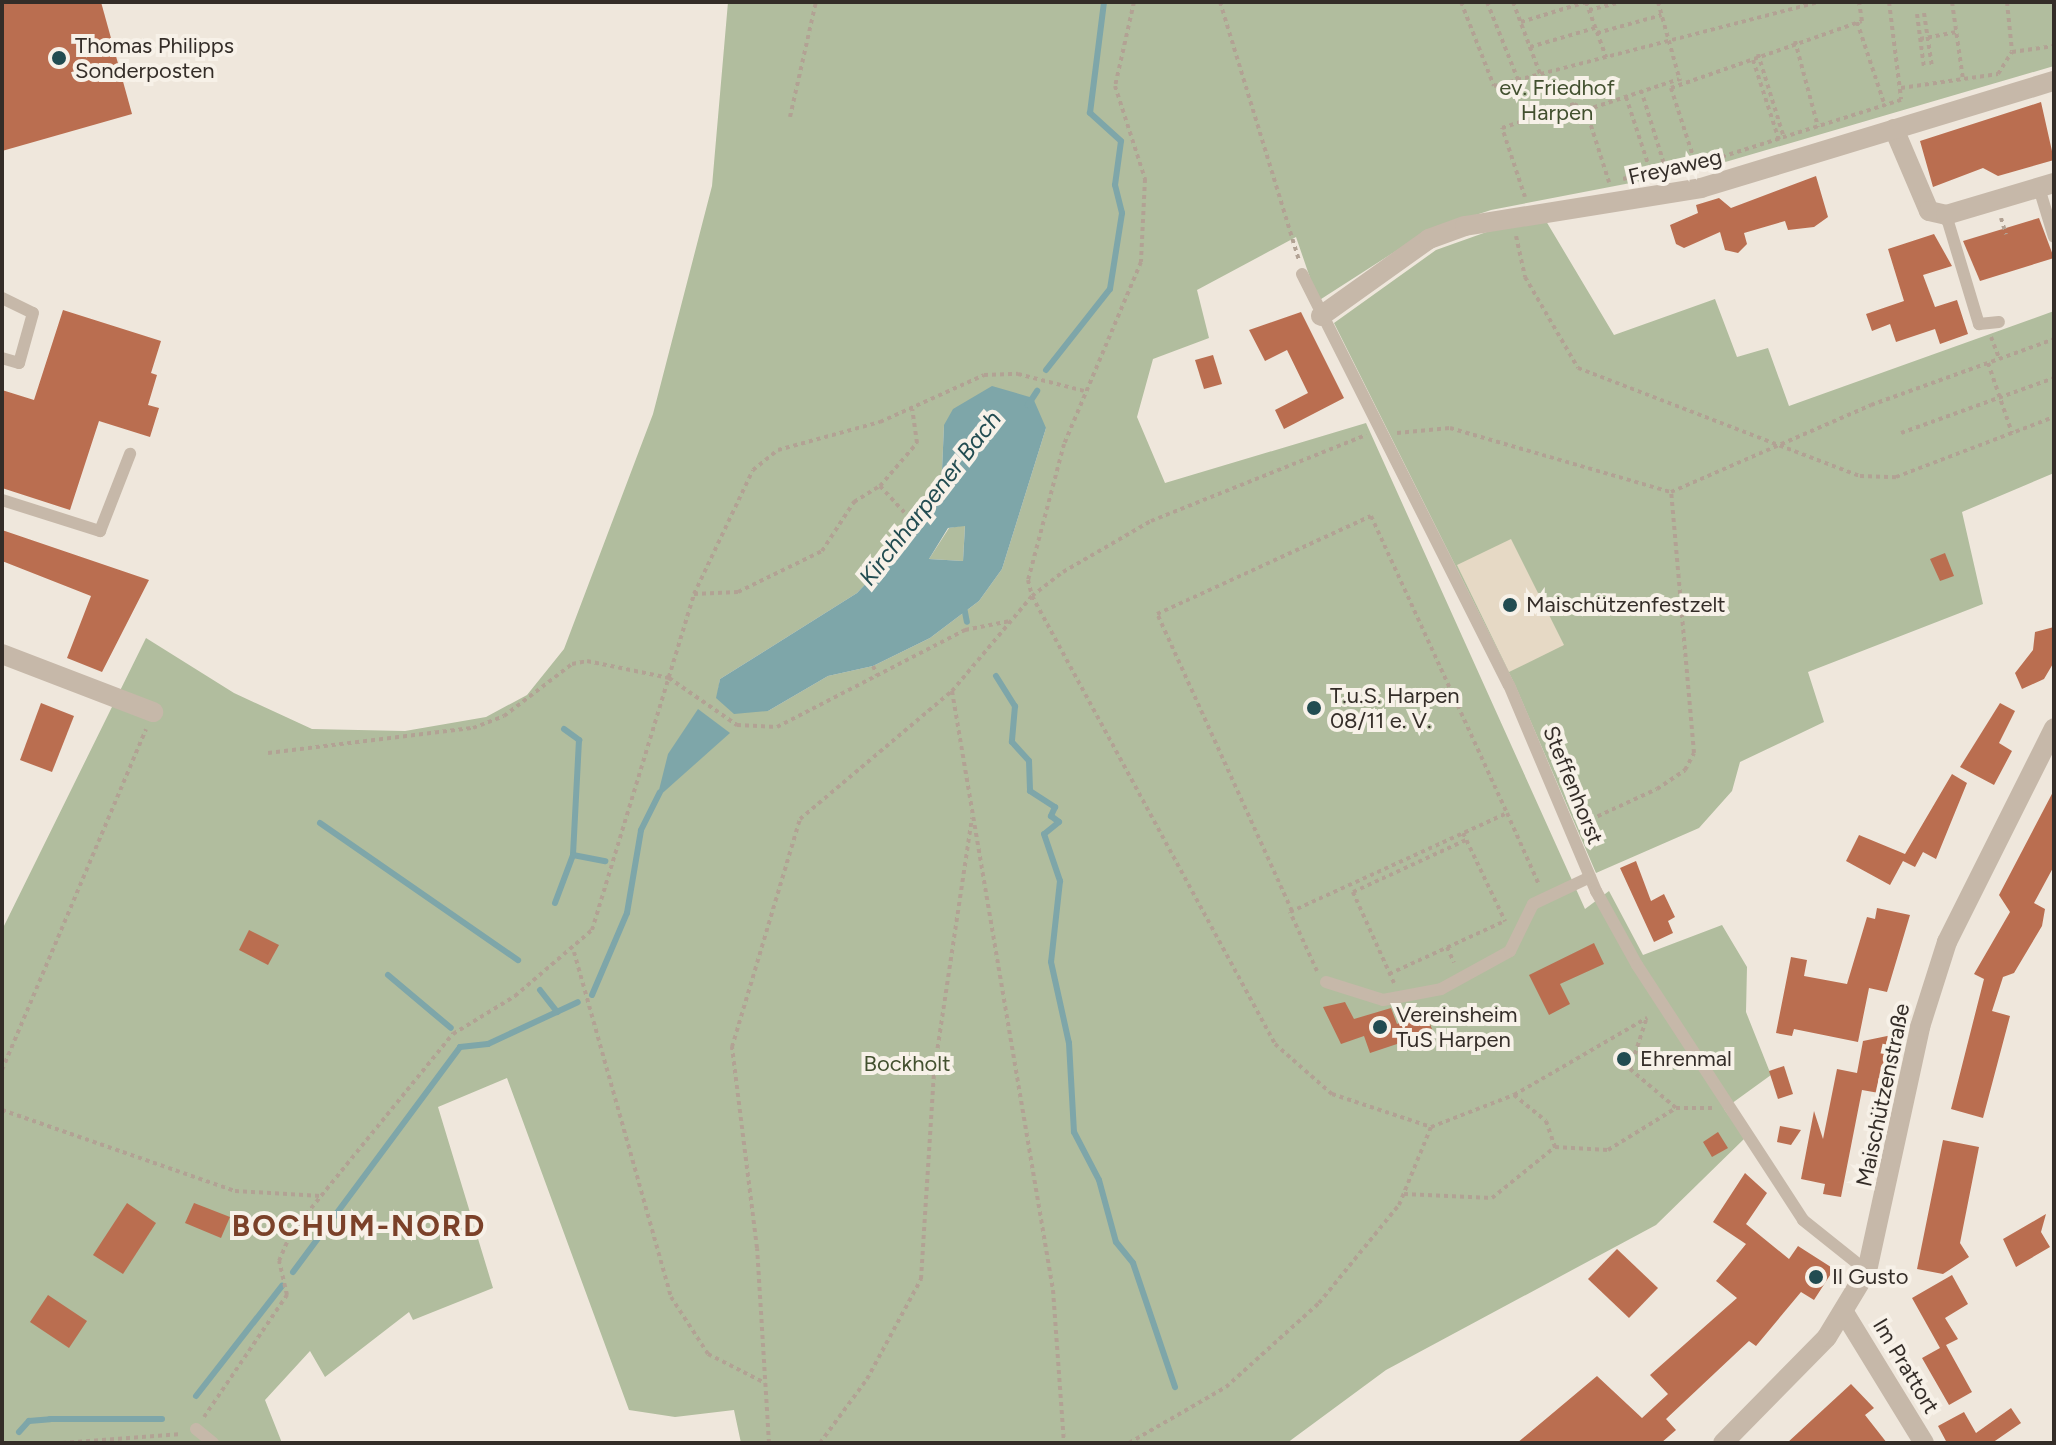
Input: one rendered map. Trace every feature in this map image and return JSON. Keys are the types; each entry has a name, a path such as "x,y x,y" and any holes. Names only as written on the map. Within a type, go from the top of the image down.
{"street":[{"name":"Freyaweg","path":"1321,316 1429,239 1522,208 1701,188 2054,81"},
{"path":"1901,127 1911,184 1929,211 1946,215 2046,186"},
{"path":"2,654 153,712"},
{"name":"Maischützenstraße","path":"1723,1443 1845,1314 1867,1271 1920,1027 1947,942 2054,728"},
{"name":"Im Prattort","path":"1845,1314 1924,1443"}],"lane":[{"path":"2046,186 2054,237"},
{"path":"1946,215 1965,286 1993,325"},
{"name":"Steffenhorst","path":"1302,274 1509,685 1590,877 1730,1109 1803,1220 1867,1271"},
{"path":"2,298 33,313 19,363 2,358"},
{"path":"2,500 100,531 130,454"},
{"path":"1326,982 1355,997 1400,999 1477,973 1515,941 1533,904 1590,877"},
{"path":"196,1429 213,1443"}],"path":[{"path":"790,117 816,2"},
{"path":"1134,2 1115,86 1145,179 1141,262 1127,310 1084,391 1045,508 1028,580 1032,596 1275,1044 1332,1094 1431,1127 1514,1095 1647,1018 1630,1069 1676,1108"},
{"path":"1220,2 1302,274"},
{"path":"1461,2 1494,86 1818,2"},
{"path":"1487,2 1518,80"},
{"path":"1513,2 1540,74"},
{"path":"1521,22 1586,2 1606,57"},
{"path":"1589,10 1620,2"},
{"path":"1666,2 1658,3 1680,82"},
{"path":"1859,2 1857,22 1885,106"},
{"path":"1889,2 1901,88 1901,127"},
{"path":"1952,2 1963,79"},
{"path":"1901,88 1998,74 2012,52 2007,2"},
{"path":"1924,13 1932,67"},
{"path":"1917,14 1924,68"},
{"path":"1530,47 1662,15"},
{"path":"1857,22 1758,54 1753,60 1670,85 1641,90 1586,110 1574,104 1502,128 1522,208 1525,277 1578,368 1860,476 1896,477 2054,417"},
{"path":"1920,39 1956,32"},
{"path":"1465,39 1474,36"},
{"path":"1795,41 1818,127"},
{"path":"2012,52 2054,46"},
{"path":"1758,54 1782,139"},
{"path":"1753,60 1782,139"},
{"path":"1670,85 1694,159"},
{"path":"1641,90 1665,167"},
{"path":"1626,97 1651,171"},
{"path":"1699,164 1901,100"},
{"path":"1586,110 1609,182"},
{"path":"1993,325 2000,359"},
{"path":"769,1443 757,1248 732,1079 738,1020 800,819 952,691 1032,596 1123,535 1378,429 1450,428 1671,492 1777,445 2054,339"},
{"path":"1988,363 2012,433"},
{"path":"60,1443 176,1437 196,1429 287,1295 279,1261 284,1246 322,1196 453,1034 574,952 604,907 694,594 725,521 765,458 912,409 970,379 1001,373 1084,391"},
{"path":"1901,433 2054,378"},
{"path":"694,594 738,592 792,569 822,551 854,502 880,486 917,443 912,409"},
{"path":"880,486 916,525"},
{"path":"1568,830 1657,789 1685,770 1694,753 1671,492"},
{"path":"1326,982 1310,962 1292,911 1157,614 1371,516 1545,898"},
{"path":"268,753 473,728 504,716 572,664 587,661 669,678 737,725 777,727 965,630 1010,621"},
{"path":"873,666 877,675"},
{"path":"952,691 1053,1290 1064,1443"},
{"path":"2,1070 153,712"},
{"path":"820,1443 867,1379 921,1279 934,1072 973,812"},
{"path":"1292,911 1507,813"},
{"path":"1463,833 1515,941"},
{"path":"1400,999 1353,892 1466,840"},
{"path":"1389,974 1505,921"},
{"path":"574,952 671,1297 708,1354 765,1383"},
{"path":"1514,1095 1546,1121 1555,1147"},
{"path":"1404,1194 1492,1198 1555,1147 1608,1150 1676,1108 1730,1109"},
{"path":"2,1110 235,1191 322,1196"},
{"path":"1129,1443 1226,1387 1319,1303 1404,1194 1431,1127"}],"green space":[{"name":"Bockholt","path":"728,2 2054,2 2054,66 1698,170 1491,210 1427,231 1318,301 1296,237 1197,290 1209,338 1153,359 1137,417 1165,483 1366,423 1585,909 1609,891 1643,955 1722,925 1747,967 1746,1012 1771,1075 1724,1109 1745,1138 1656,1225 1386,1370 1287,1443 741,1443 734,1410 675,1417 629,1410 507,1078 438,1107 493,1288 413,1320 409,1312 325,1377 310,1351 265,1400 282,1443 2,1443 2,930 146,638 234,693 312,729 405,731 486,717 527,695 564,649 653,414 712,186","holes":["944,425 1046,428 1002,569 979,601 930,638 873,666 828,676 768,711 717,698 720,679 857,593 910,537 941,493"]},
{"path":"1546,221 1614,335 1715,299 1737,357 1768,348 1789,406 2054,311 2054,473 1962,512 1983,604 1808,672 1824,722 1740,762 1732,791 1699,828 1596,873 1515,685 1334,323 1436,250 1495,229"},
{"path":"965,525 963,561 929,559 949,528"}],"shaded area":[{"name":"Maischützenfestzelt","path":"1511,539 1564,645 1509,672 1457,565"}],"water":[{"path":"992,386 1033,398 1046,428 1002,569 979,601 930,638 873,666 828,676 768,711 734,714 716,698 720,679 857,593 910,537 941,493 944,425 953,409","holes":["965,526 963,561 929,559 948,528"]},
{"path":"698,709 730,733 657,798 668,754"}],"building":[{"name":"Thomas Philipps Sonderposten","path":"2,2 101,2 132,114 2,151"},
{"path":"2041,102 2054,160 1998,176 1983,168 1933,187 1920,141"},
{"path":"1816,176 1828,217 1814,227 1788,230 1785,221 1744,233 1747,244 1738,253 1725,250 1720,232 1684,248 1676,244 1670,225 1698,213 1696,205 1719,198 1731,208"},
{"path":"2039,218 2054,258 1980,281 1963,241"},
{"path":"1934,234 1952,266 1923,275 1935,307 1957,300 1968,334 1940,344 1935,329 1896,342 1890,324 1872,331 1866,314 1904,301 1888,249"},
{"path":"63,310 161,341 151,373 157,375 148,405 159,408 150,437 99,421 70,510 2,488 2,390 34,400"},
{"path":"1301,312 1344,398 1284,429 1275,410 1308,393 1287,350 1265,361 1249,330"},
{"path":"1213,355 1222,384 1204,389 1195,360"},
{"path":"2,530 149,580 102,672 67,658 91,596 2,561"},
{"path":"1945,553 1954,576 1940,581 1930,559"},
{"path":"2054,627 2054,662 2044,679 2022,689 2015,673 2033,650 2035,632"},
{"path":"41,703 74,716 52,772 20,760"},
{"path":"2000,703 2015,711 1999,743 2012,751 1994,785 1960,767"},
{"path":"1952,774 1967,783 1936,859 1923,852 1915,867 1903,861 1890,885 1846,861 1859,835 1905,854"},
{"path":"2054,790 2054,866 2034,903 2045,909 2042,926 2014,973 2003,977 1992,1011 2010,1016 1983,1118 1951,1109 1984,979 1974,974 2010,912 1999,895"},
{"path":"1636,861 1651,901 1664,894 1675,917 1668,921 1673,933 1654,942 1620,868"},
{"path":"1877,908 1910,915 1887,992 1869,988 1858,1042 1794,1029 1792,1036 1776,1033 1791,957 1807,960 1804,976 1847,984 1867,917 1875,919"},
{"path":"249,930 279,945 268,965 239,950"},
{"path":"1594,943 1604,964 1560,984 1570,1004 1549,1015 1529,975"},
{"name":"Vereinsheim TuS Harpen","path":"1345,1002 1354,1019 1391,1008 1397,1024 1426,1013 1433,1032 1370,1053 1364,1036 1341,1044 1323,1007"},
{"path":"1892,1035 1879,1093 1862,1090 1841,1197 1823,1194 1825,1184 1801,1179 1814,1111 1823,1139 1837,1069 1857,1073 1863,1041"},
{"path":"1784,1066 1793,1094 1778,1099 1769,1071"},
{"path":"1780,1126 1801,1130 1791,1145 1777,1142"},
{"path":"1718,1132 1728,1148 1712,1157 1703,1142"},
{"path":"1943,1140 1979,1147 1960,1243 1969,1257 1943,1274 1917,1269"},
{"path":"1745,1173 1767,1193 1746,1224 1789,1259 1798,1246 1834,1269 1814,1300 1801,1292 1756,1346 1749,1341 1666,1419 1676,1430 1661,1443 1517,1443 1597,1376 1642,1418 1668,1394 1650,1375 1737,1298 1716,1281 1746,1244 1713,1222"},
{"path":"127,1203 156,1223 123,1274 93,1255"},
{"path":"194,1203 230,1217 221,1238 185,1223"},
{"path":"2046,1214 2041,1232 2050,1247 2016,1267 2003,1239"},
{"path":"1617,1249 1658,1288 1629,1318 1588,1279"},
{"path":"1952,1275 1968,1304 1945,1318 1958,1339 1946,1345 1972,1392 1949,1405 1922,1358 1940,1348 1912,1298"},
{"path":"48,1295 87,1321 69,1348 30,1322"},
{"path":"1851,1384 1874,1408 1865,1415 1887,1443 1787,1443"},
{"path":"2011,1408 2021,1423 1992,1443 1947,1443 1938,1426 1964,1412 1976,1433"}],"waterway":[{"name":"Kirchharpener Bach","path":"1046,370 1110,289 1122,213 1115,185 1121,141 1090,113 1104,2"},
{"name":"Kirchharpener Bach","path":"1028,405 1037,391"},
{"path":"964,607 967,622"},
{"path":"996,676 1015,706 1012,742 1029,761 1030,791 1055,807 1051,816 1059,822 1044,834 1060,881 1051,962 1069,1043 1074,1132 1099,1180 1116,1242 1133,1263 1175,1387"},
{"path":"564,729 579,740 573,855 605,861"},
{"name":"Kirchharpener Bach","path":"592,995 627,913 641,830 660,792"},
{"path":"320,823 518,960"},
{"path":"555,903 573,855"},
{"path":"388,975 451,1028"},
{"path":"540,990 557,1012"},
{"name":"Kirchharpener Bach","path":"293,1272 460,1047 488,1044 578,1002"},
{"name":"Kirchharpener Bach","path":"196,1396 282,1286"},
{"name":"Kirchharpener Bach","path":"19,1432 29,1421 50,1419 162,1419"}],"place":[{"name":"Thomas Philipps Sonderposten","path":"59,58"},
{"name":"Maischützenfestzelt","path":"1510,605"},
{"name":"T.u.S. Harpen 08/11 e. V.","path":"1314,708"},
{"name":"Vereinsheim TuS Harpen","path":"1380,1027"},
{"name":"Ehrenmal","path":"1624,1059"},
{"name":"Il Gusto","path":"1816,1277"}],"district":[{"name":"BOCHUM-NORD","path":"359,1226"}],"park label":[{"name":"ev. Friedhof Harpen","path":"1557,100"}]}
